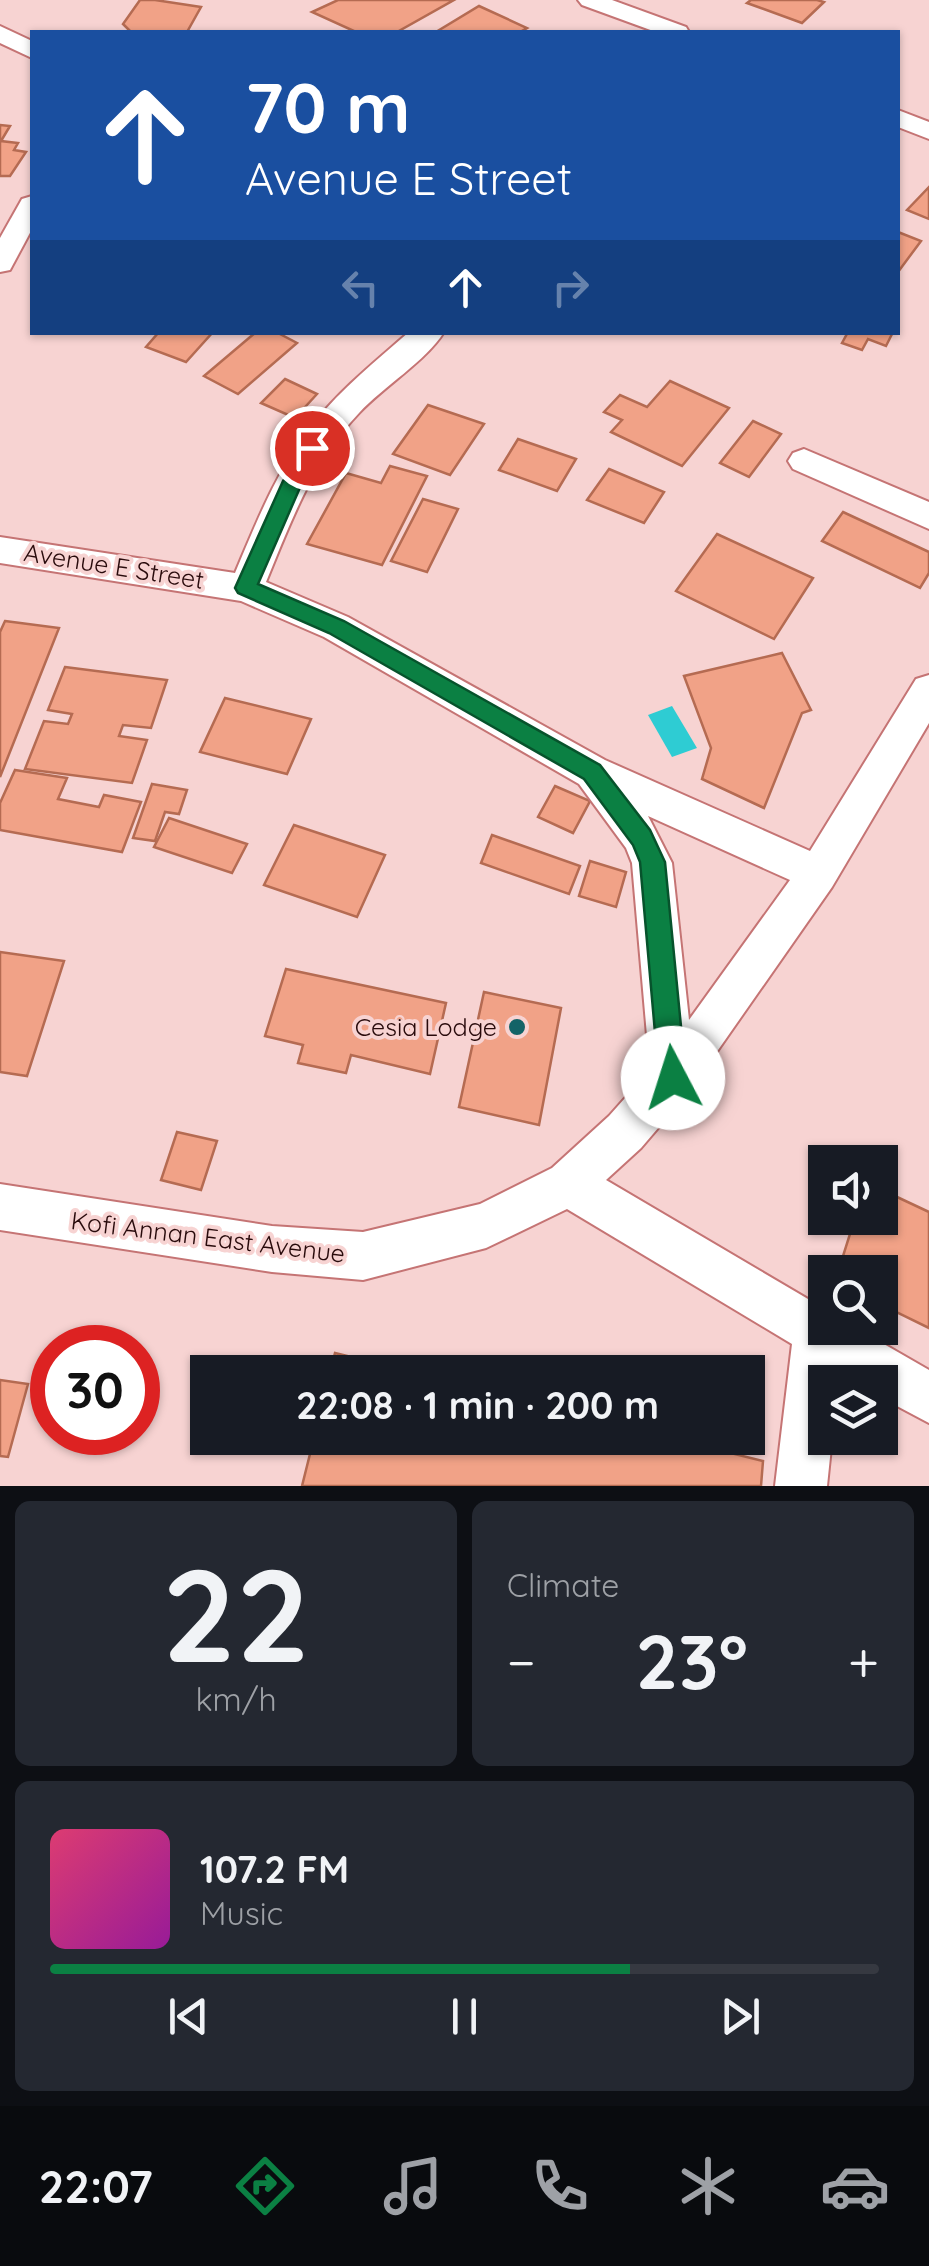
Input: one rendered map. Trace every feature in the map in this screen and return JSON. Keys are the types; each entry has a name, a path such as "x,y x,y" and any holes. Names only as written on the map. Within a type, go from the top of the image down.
{"street":[{"path":"590,0 672,30"},
{"path":"0,34 30,50"},
{"path":"900,119 929,130"},
{"path":"0,264 30,209"},
{"path":"246,588 292,481 312,448 334,420 426,335"},
{"path":"804,461 929,516"},
{"name":"Avenue E Street","path":"0,550 246,588 336,627 592,772 818,874"},
{"name":"Kofi Annan East Avenue","path":"0,1207 272,1248 363,1256 486,1224 568,1184 626,1132 673,1078 818,874 929,690"},
{"path":"592,772 642,838 652,862 673,1078"},
{"path":"568,1184 808,1326"},
{"path":"801,1486 817,1345"},
{"path":"840,1345 929,1398"}],"water":[{"path":"672,706 697,748 672,757 648,715"}],"building":[{"path":"140,0 201,7 188,30 129,30 123,24"},
{"path":"338,0 454,0 401,30 352,30 312,12"},
{"path":"824,2 802,23 747,3"},
{"path":"479,6 527,28 524,30 439,30"},
{"path":"0,125 10,126 1,141 18,143 14,150 26,152 10,176 0,176"},
{"path":"929,187 929,219 907,210"},
{"path":"900,233 921,241 900,269"},
{"path":"156,335 210,335 186,362 146,347"},
{"path":"252,335 282,335 297,343 238,394 204,376"},
{"path":"846,335 892,335 886,346 868,339 862,350 842,343"},
{"path":"285,379 317,394 295,418 261,403"},
{"path":"670,381 729,408 682,466 611,432 622,420 604,412 620,395 647,407"},
{"path":"428,405 484,424 450,475 393,454"},
{"path":"753,421 781,434 749,477 720,463"},
{"path":"518,439 576,459 557,491 499,470"},
{"path":"390,466 427,476 382,565 307,544 346,473 381,483"},
{"path":"609,469 664,492 644,523 587,500"},
{"path":"423,499 458,509 427,572 391,561"},
{"path":"843,512 929,552 929,573 920,588 822,541"},
{"path":"717,534 813,578 774,639 676,591"},
{"path":"5,621 59,628 0,777 0,632"},
{"path":"782,653 811,710 802,713 764,808 702,779 711,748 684,676"},
{"path":"65,667 167,680 151,728 123,725 119,736 147,740 132,783 25,769 44,721 68,724 72,714 48,710"},
{"path":"225,698 311,719 287,774 200,752"},
{"path":"15,770 67,778 58,799 99,807 104,795 141,802 122,852 0,830 0,803"},
{"path":"152,784 187,790 179,814 165,812 155,841 133,838"},
{"path":"555,786 590,801 573,833 538,817"},
{"path":"169,818 247,844 232,873 154,847"},
{"path":"294,825 385,855 357,917 264,885"},
{"path":"492,835 580,866 569,894 481,863"},
{"path":"590,861 626,872 616,907 579,896"},
{"path":"0,952 64,961 27,1076 0,1072"},
{"path":"286,969 446,1003 430,1074 351,1055 346,1073 298,1063 303,1045 265,1036"},
{"path":"484,992 561,1008 539,1125 459,1107"},
{"path":"177,1132 217,1141 201,1190 161,1180"},
{"path":"898,1197 929,1212 929,1328 898,1313 898,1255 843,1255 850,1235 898,1235"},
{"path":"0,1380 28,1384 8,1457 0,1456"},
{"path":"310,1455 739,1455 763,1461 761,1486 302,1486"}],"place":[{"name":"Cesia Lodge","path":"517,1027"}],"route":[{"path":"312,448 292,481 246,588 336,627 592,772 642,838 652,862 673,1078"}]}
